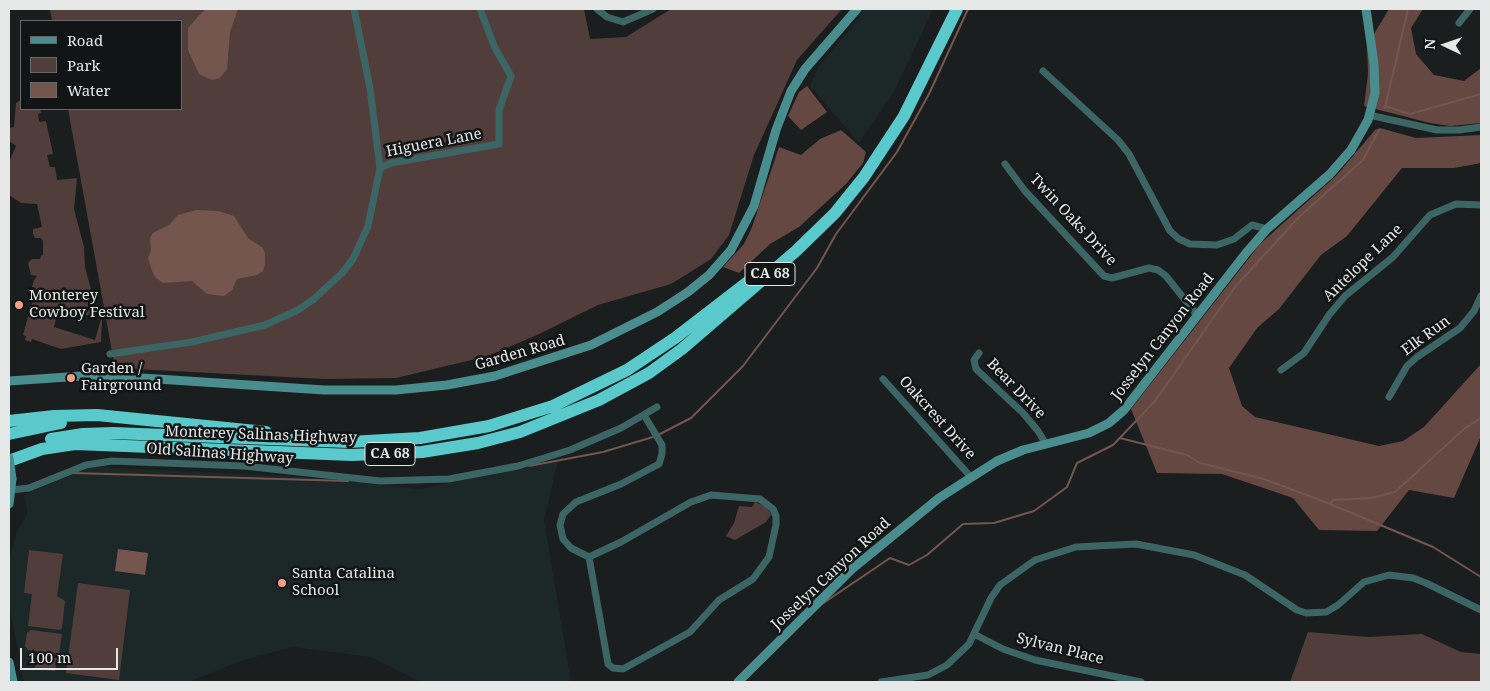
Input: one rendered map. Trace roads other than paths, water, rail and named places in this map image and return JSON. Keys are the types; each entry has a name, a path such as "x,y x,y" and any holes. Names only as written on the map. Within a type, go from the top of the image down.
{"highway":[{"name":"Monterey Salinas Highway","path":"89,444 344,455 394,454 436,450 478,443 546,422 618,390 682,349 742,299 820,228 854,189 918,91 957,9"},
{"name":"Monterey Salinas Highway","path":"363,441 428,437 489,426 553,406 615,377 668,343 776,260 836,205 872,162"},
{"path":"9,422 68,415 363,441"},
{"path":"9,434 83,420 153,421"},
{"name":"CA 68","path":"9,454 47,440 90,434 321,442 363,441"},
{"path":"9,460 49,448 89,444"},
{"name":"CA 68","path":"10,474 36,455 69,446 89,444"}],"street":[{"path":"110,354 239,333 265,325 298,310 326,289 353,259 368,226 380,168 370,88 354,9"},
{"name":"Higuera Lane","path":"380,168 391,163 499,144 499,110 511,76 494,48 480,9"},
{"path":"597,9 607,17 623,22 653,9"},
{"name":"Garden Road","path":"9,381 97,375 316,390 396,390 447,385 495,376 591,345 674,301 700,283 727,256 739,239 754,206 776,130 791,91 805,69 857,9"},
{"name":"Josselyn Canyon Road","path":"738,682 863,559 923,509 970,476 1023,450 1089,432 1117,417 1137,395 1197,315 1267,229 1343,160 1369,115 1374,93 1374,73 1366,9"},
{"path":"1459,24 1470,9"},
{"path":"1043,71 1118,140 1130,154 1170,231 1179,239 1190,244 1217,245 1234,239 1252,225 1267,229"},
{"path":"1369,115 1437,130 1481,127"},
{"name":"Twin Oaks Drive","path":"1005,164 1025,191 1104,276 1112,278 1149,268 1158,270 1166,276 1197,315"},
{"name":"Antelope Lane","path":"1281,370 1304,353 1329,315 1345,296 1393,257 1430,215 1456,204 1481,205"},
{"name":"Elk Run","path":"1388,398 1407,366 1460,328 1474,311 1481,296"},
{"name":"Bear Drive","path":"979,353 974,360 976,369 1018,408 1038,431 1046,444"},
{"name":"Oakcrest Drive","path":"883,379 970,476"},
{"name":"Old Salinas Highway","path":"11,490 29,488 86,465 112,462 244,466 380,481 449,479 490,472 558,454 603,437 657,407"},
{"path":"589,557 567,544 560,529 561,518 571,505 629,480 659,464 662,445 644,415"},
{"path":"9,460 11,490 9,504"},
{"path":"711,496 760,499 769,505 776,516 772,549 764,565 753,578 719,600 690,632 623,669 616,669 608,664 596,609 589,557 622,542 691,502 711,496"},
{"path":"881,682 916,678 938,671 965,649 991,598 1000,585 1024,566 1060,551 1111,545 1153,546 1209,560 1245,575 1296,610 1306,613 1326,612 1364,582 1390,575 1420,580 1481,610"},
{"name":"Sylvan Place","path":"974,634 1003,649 1035,660 1141,682"},
{"path":"9,662 13,682"}],"water":[{"path":"205,9 238,9 230,32 227,69 220,78 212,80 199,74 188,50 188,28"},
{"path":"196,210 218,211 234,216 248,238 263,248 265,264 263,271 257,275 237,279 232,290 224,296 207,294 192,281 163,283 156,278 148,258 151,250 150,238 153,233 169,225 178,215"},
{"path":"118,549 148,553 145,575 115,571"}],"waterway":[{"path":"658,435 691,418 743,366 817,268 836,234 897,152 929,94 968,9"},
{"path":"1385,108 1408,9"},
{"path":"1385,106 1410,114 1481,94"},
{"path":"822,604 890,558 909,565 927,555 963,524 994,523 1034,511 1067,487 1077,463 1113,445 1155,401 1235,287 1299,217 1363,160 1379,130"},
{"path":"1330,504 1333,500 1371,498 1395,492 1464,429 1481,418"},
{"path":"529,466 603,452 653,437"},
{"path":"1120,438 1187,455 1200,463 1264,479 1330,504 1433,547 1481,577"},
{"path":"73,473 348,481"}],"place":[{"name":"Monterey Cowboy Festival","path":"19,305"},
{"name":"Garden / Fairground","path":"71,378"},
{"name":"Santa Catalina School","path":"282,583"}]}
